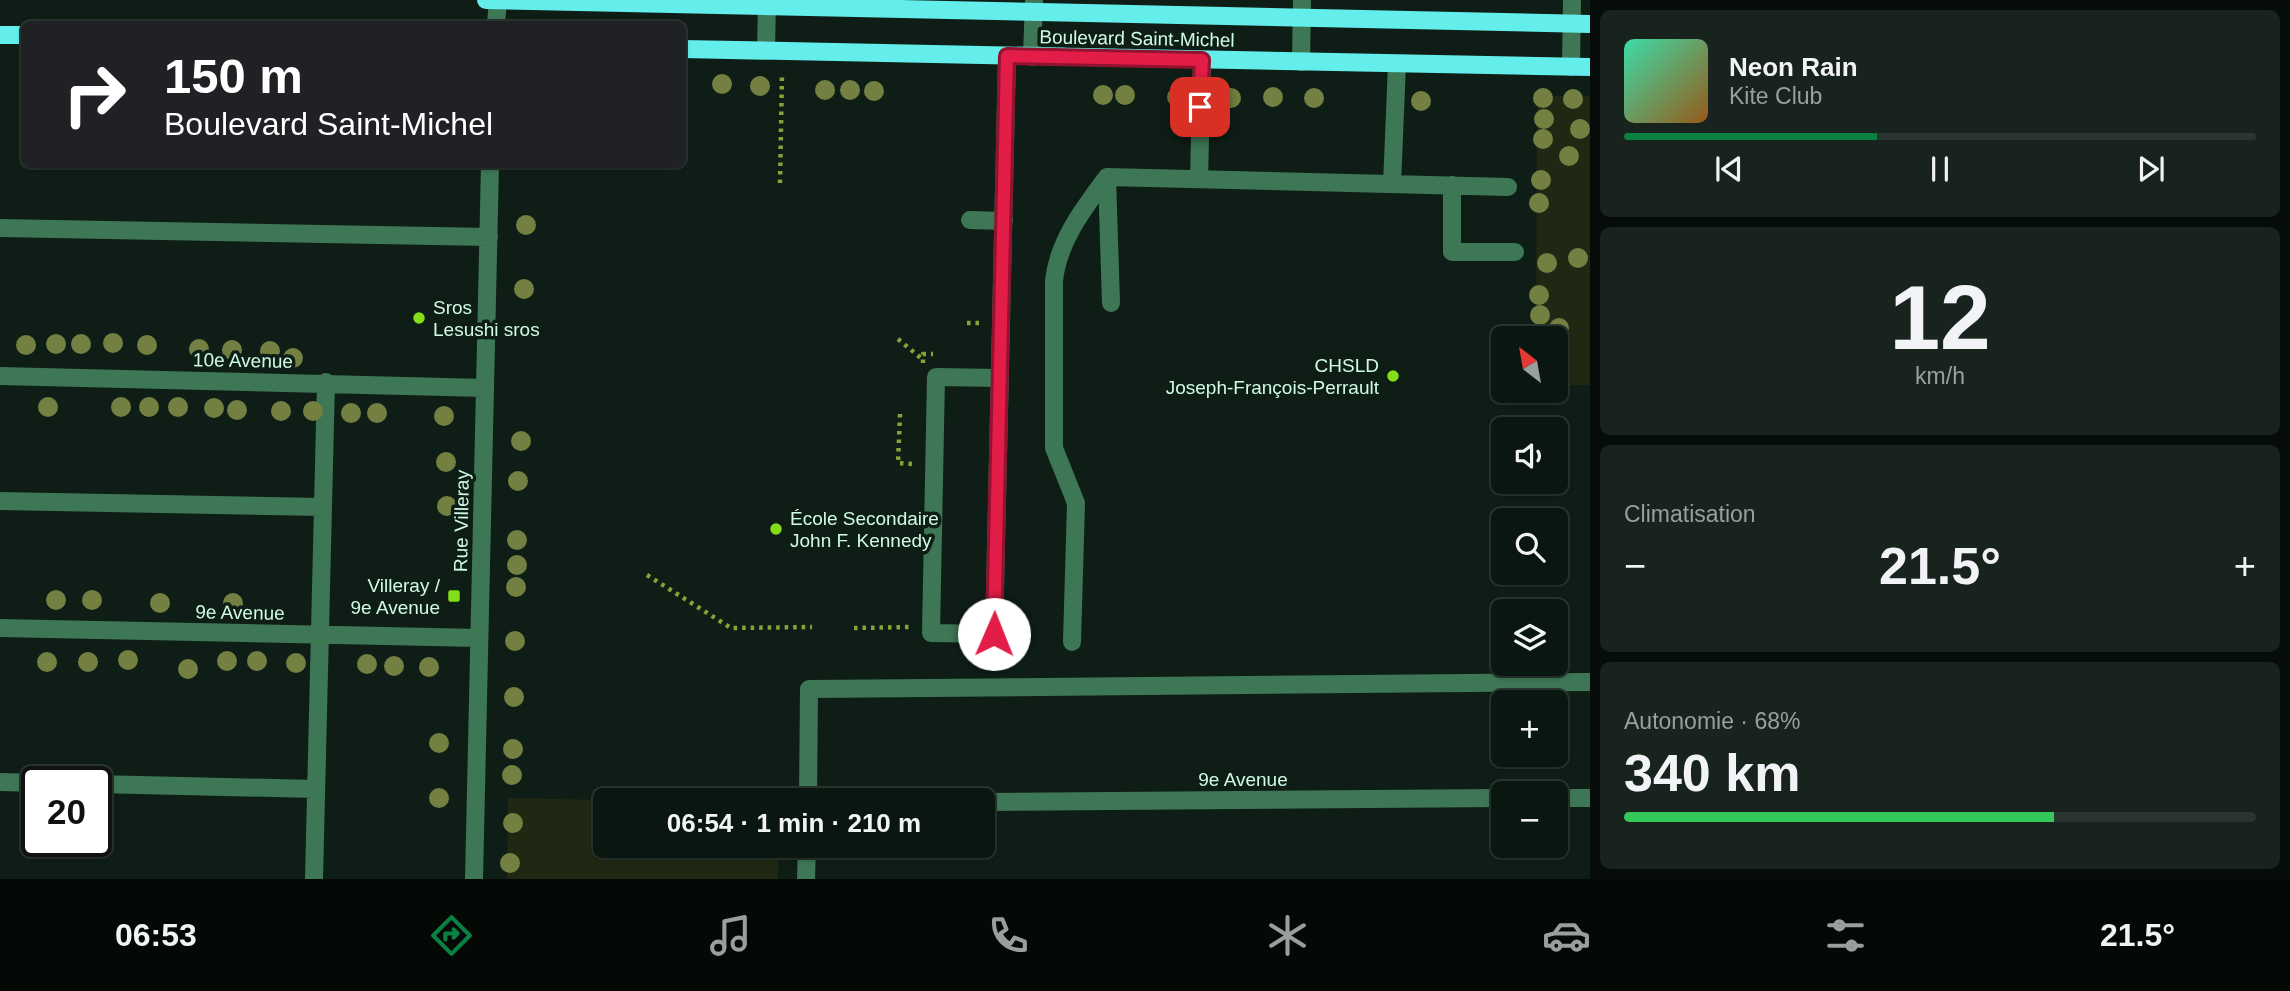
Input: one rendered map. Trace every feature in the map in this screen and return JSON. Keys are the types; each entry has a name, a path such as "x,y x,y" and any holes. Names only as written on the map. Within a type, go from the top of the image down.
{"main road":[{"name":"Boulevard Saint-Michel","path":"485,0 1302,8 1590,24"},
{"path":"0,35 21,36"},
{"name":"Boulevard Saint-Michel","path":"686,49 1590,68"}],"street":[{"path":"496,21 498,0"},
{"path":"1571,67 1572,0"},
{"path":"766,51 767,3"},
{"path":"1032,57 1034,5"},
{"path":"1301,62 1302,8"},
{"path":"1000,378 936,377 931,633 994,634 1004,220 1007,56"},
{"path":"1199,179 1202,60"},
{"path":"1392,184 1397,64"},
{"name":"Rue Villeray","path":"474,879 490,168"},
{"path":"1107,177 1508,187"},
{"path":"1107,177 1111,303"},
{"path":"1072,642 1076,502 1054,448 1054,281 1055,268 1077,218 1107,177"},
{"path":"1452,186 1452,252 1515,252"},
{"path":"970,220 1004,220"},
{"path":"0,228 489,237"},
{"name":"10e Avenue","path":"0,376 485,388"},
{"path":"314,879 326,382"},
{"path":"0,500 322,507"},
{"name":"9e Avenue","path":"0,628 479,638"},
{"path":"808,788 809,689 1590,682"},
{"path":"0,782 21,783"},
{"path":"112,784 316,789"},
{"name":"9e Avenue","path":"995,802 1491,798"},
{"path":"1568,798 1590,798"},
{"path":"806,879 807,858"}],"path":[{"path":"780,183 782,75"},
{"path":"967,323 986,323"},
{"path":"898,339 923,359"},
{"path":"900,414 898,463 921,465"},
{"path":"647,575 731,628 812,627"}],"green space":[{"path":"1537,96 1590,96 1590,385 1568,385 1568,326 1536,326"},
{"path":"508,798 593,800 593,858 779,858 778,879 507,879"}],"place":[{"name":"Sros Lesushi sros","path":"419,318"},
{"name":"CHSLD Joseph-François-Perrault","path":"1393,376"},
{"name":"École Secondaire John F. Kennedy","path":"776,529"},
{"name":"Villeray / 9e Avenue","path":"454,596"}],"route":[{"path":"994,634 1007,56 1202,60 1200,107"}]}
